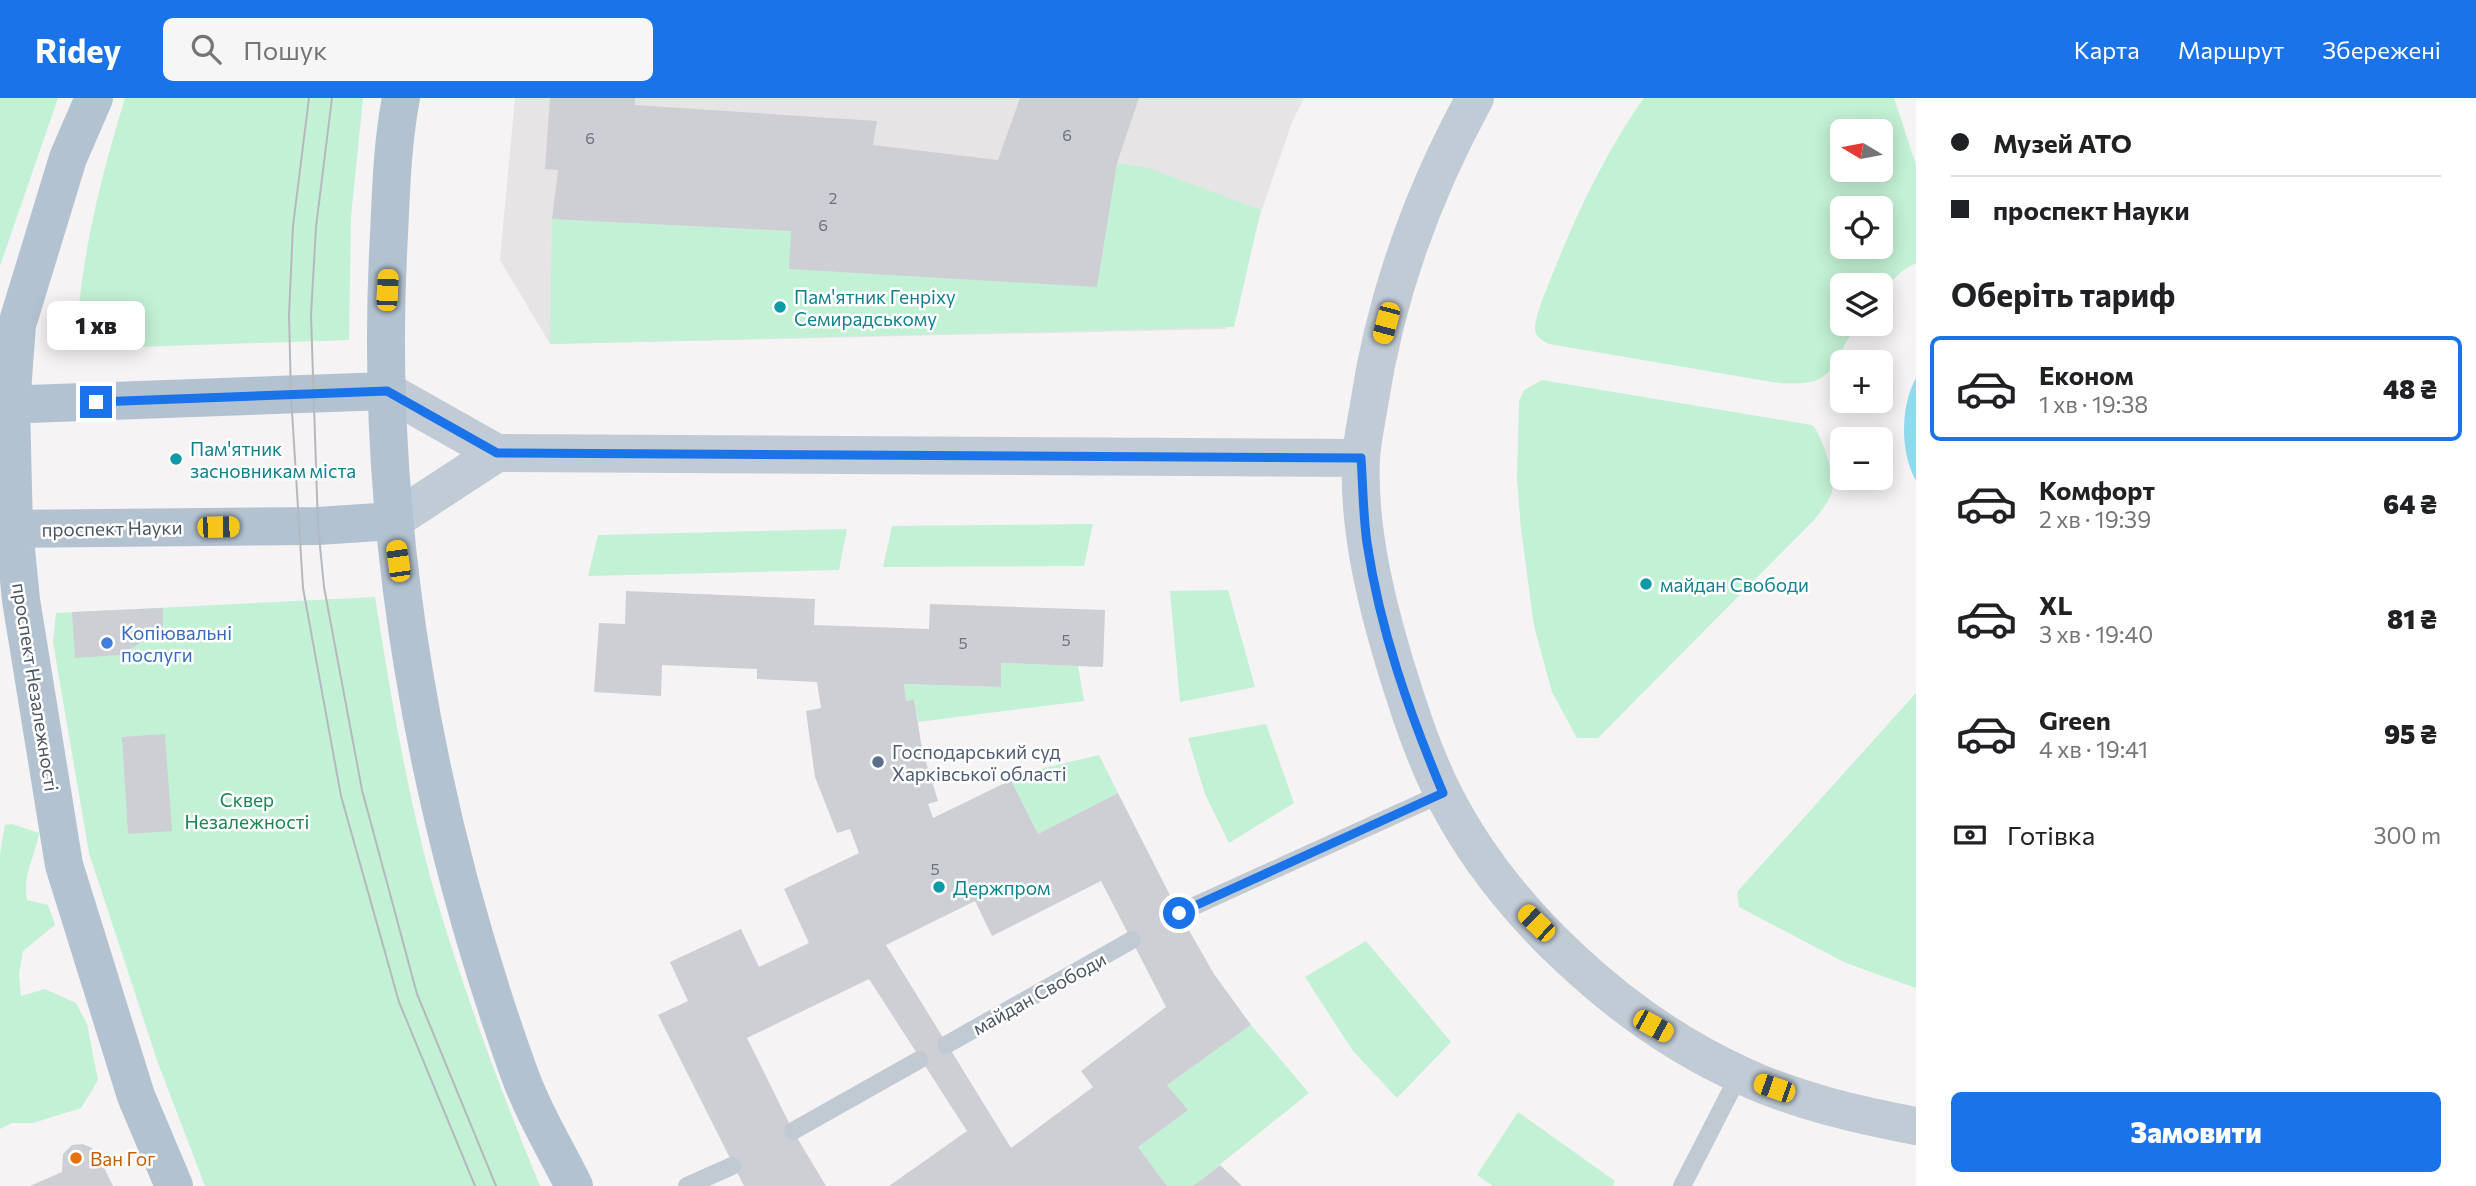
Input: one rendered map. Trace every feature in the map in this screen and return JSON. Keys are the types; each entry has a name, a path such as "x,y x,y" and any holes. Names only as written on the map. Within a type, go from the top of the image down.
{"main road":[{"name":"проспект Незалежності","path":"94,98 68,158 17,325 6,405 7,529 64,865 136,1096 174,1186"},
{"path":"401,98 393,149 386,316 387,391 393,521 426,730 463,897 519,1072 574,1186"},
{"path":"1475,98 1425,205 1397,282 1375,364 1361,458 1367,542 1384,626 1411,718 1443,793 1475,849 1520,907 1586,972 1653,1026 1739,1075 1868,1117 1916,1126"},
{"path":"6,405 387,391 497,453 1361,458"},
{"name":"проспект Науки","path":"7,529 318,526 393,521 497,453"}],"lane":[{"path":"1179,913 1443,793"},
{"name":"майдан Свободи","path":"946,1045 1132,940"},
{"path":"793,1131 919,1060"},
{"path":"1682,1186 1739,1075"},
{"path":"687,1186 732,1166"}],"shaded area":[{"path":"515,98 1304,98 1292,122 1248,250 1226,329 550,344 500,260"}],"green space":[{"path":"0,98 58,98 0,266"},
{"path":"125,98 363,98 351,217 349,340 76,349 81,285 92,222"},
{"path":"1644,98 1894,98 1916,165 1916,263 1893,280 1893,273 1830,273 1830,336 1850,336 1842,350 1830,350 1828,372 1820,379 1809,382 1772,382 1549,344 1535,332 1536,318 1579,211 1616,142"},
{"path":"1117,163 1145,167 1261,210 1234,327 550,344 552,219 791,231 790,269 1097,286"},
{"path":"1542,380 1812,425 1824,447 1830,467 1831,496 1814,520 1598,738 1577,738 1552,692 1534,626 1517,479 1519,401 1524,390"},
{"path":"1093,524 1084,566 883,567 892,526"},
{"path":"847,529 839,570 588,576 598,535"},
{"path":"1228,590 1255,687 1180,702 1170,591"},
{"name":"Сквер Незалежності","path":"375,597 406,775 431,880 481,1035 540,1186 205,1186 158,1063 89,853 53,642 56,613"},
{"path":"1001,663 1078,666 1084,701 918,722 914,699 906,701 904,684 1000,687"},
{"path":"1916,693 1916,988 1846,963 1739,907 1737,892"},
{"path":"1266,724 1294,803 1229,843 1205,794 1188,738"},
{"path":"1099,755 1118,793 1038,834 1011,780 1044,768"},
{"path":"12,824 39,833 28,874 27,900 48,905 55,925 23,951 19,974 21,996 45,989 76,1003 87,1024 98,1080 81,1108 33,1123 12,1123 0,1129 0,854 5,825"},
{"path":"1366,941 1451,1042 1397,1098 1353,1051 1305,977"},
{"path":"1251,1025 1309,1093 1193,1186 1167,1186 1138,1147 1187,1110 1167,1085"},
{"path":"1518,1112 1615,1181 1613,1186 1493,1186 1477,1175"}],"water":[{"path":"1916,378 1916,481 1907,457 1904,430 1907,402"}],"building":[{"path":"550,98 635,98 635,105 877,121 873,145 998,160 1020,98 1139,98 1117,163 1097,287 789,269 791,231 552,219 558,170 545,169"},
{"name":"Держпром","path":"626,591 815,599 814,625 929,629 930,604 1105,610 1103,667 1001,663 1001,687 904,684 906,701 914,699 922,749 938,801 928,804 933,818 1011,780 1038,834 1118,793 1179,913 1214,974 1251,1025 1167,1085 1188,1110 1138,1147 1167,1186 889,1186 967,1131 869,979 747,1038 793,1131 826,1186 744,1186 658,1015 688,1001 670,962 741,929 759,967 809,943 784,889 859,853 850,829 837,833 815,777 806,711 821,708 817,682 757,679 757,669 662,665 661,696 594,692 599,623 625,624","holes":["1101,881 1166,1007 1081,1071 1093,1087 1011,1148 886,945 975,901 992,936"]},
{"name":"Копіювальні послуги","path":"163,608 163,631 119,655 75,658 72,612"},
{"path":"165,734 172,831 128,834 122,737"},
{"path":"83,1144 92,1148 99,1157 113,1186 30,1186 62,1172 63,1154 72,1145"},
{"path":"1220,1165 1242,1186 1193,1186"}],"tram line":[{"path":"309,98 293,226 289,315 303,588 341,796 399,1002 475,1186"},
{"path":"332,98 316,227 311,315 318,526 324,587 362,790 417,994 496,1186"}],"place":[{"name":"Пам'ятник Генріху Семирадському","path":"780,307"},
{"name":"Пам'ятник засновникам міста","path":"176,459"},
{"name":"майдан Свободи","path":"1646,584"},
{"name":"Копіювальні послуги","path":"107,643"},
{"name":"Господарський суд Харківської області","path":"878,762"},
{"name":"Держпром","path":"939,887"},
{"name":"Ван Гог","path":"76,1158"}],"route":[{"path":"96,402 387,391 497,453 1223,455 1361,458 1367,542 1384,626 1411,718 1443,793 1344,840 1202,900 1179,913"}]}
